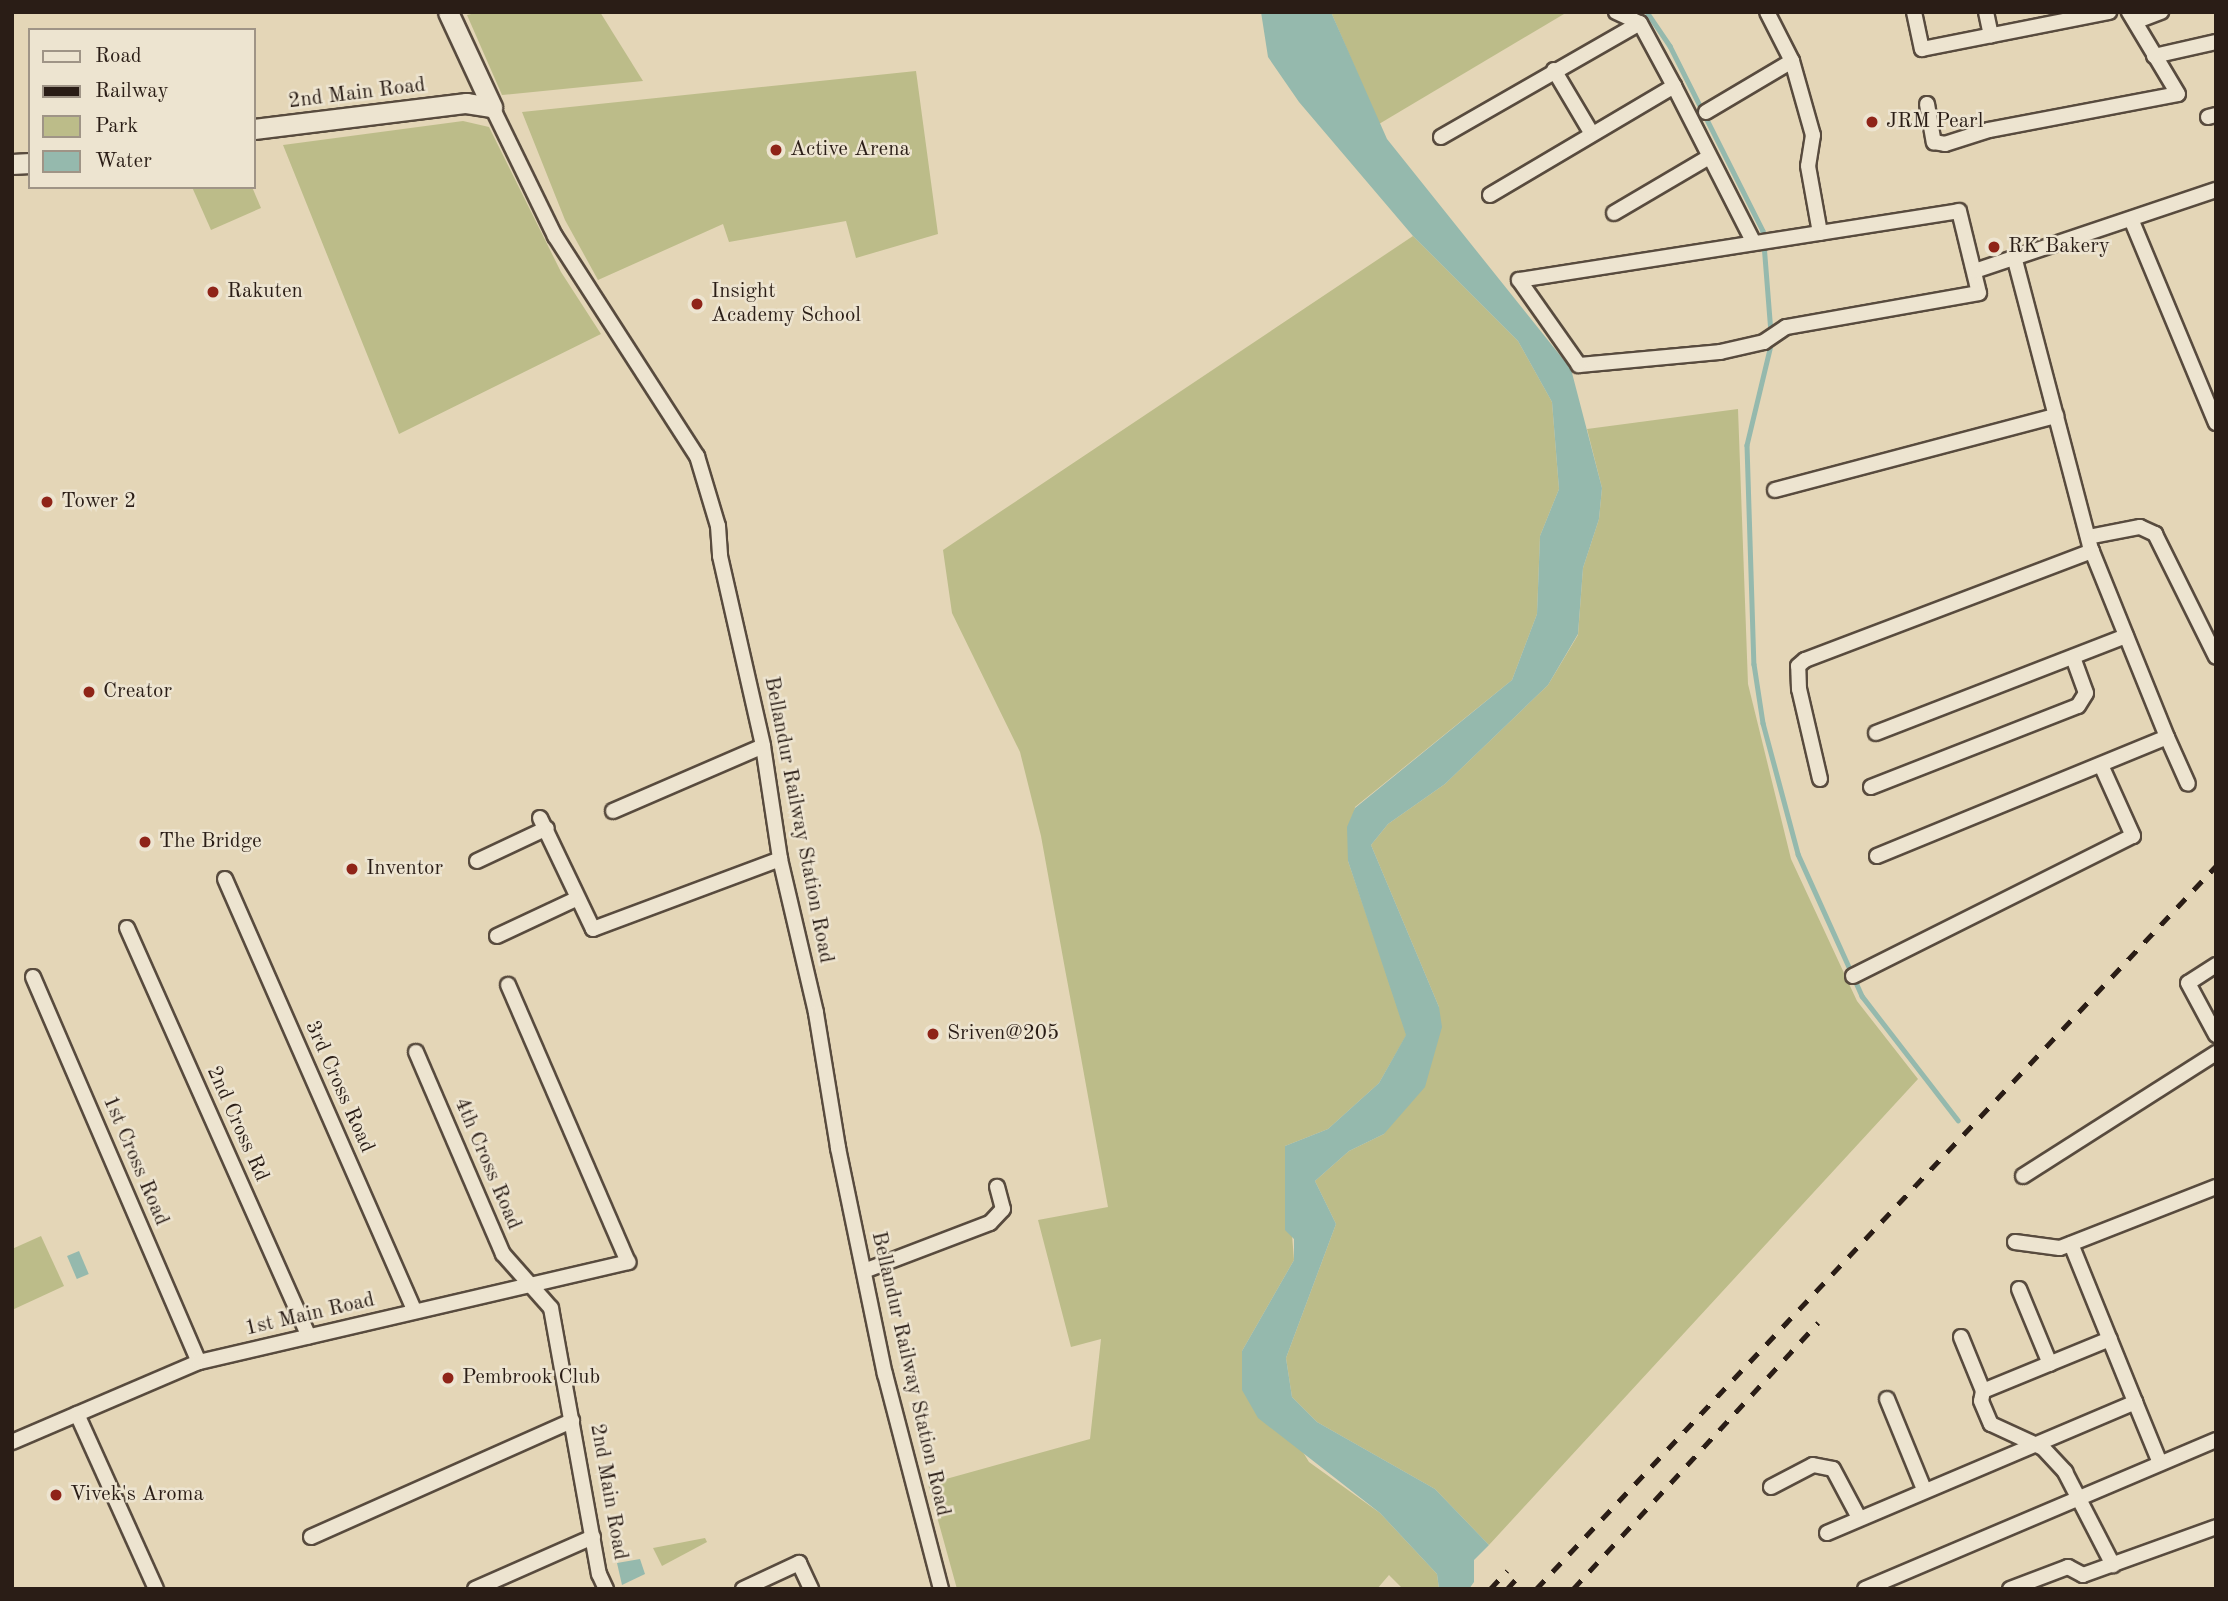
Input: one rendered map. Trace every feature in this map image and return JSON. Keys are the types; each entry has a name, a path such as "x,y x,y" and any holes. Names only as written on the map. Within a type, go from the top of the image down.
{"street":[{"path":"448,12 492,107"},
{"path":"1616,12 1640,23 1709,157 1760,242"},
{"path":"1768,12 1792,61 1812,135 1808,166 1821,233"},
{"path":"1914,12 1922,49 1991,36 2061,17 2109,12"},
{"path":"1986,12 1991,36"},
{"path":"1927,104 1934,142 1945,144 1989,130 2178,94 2133,16 2161,12"},
{"path":"1441,137 1640,23"},
{"path":"2154,56 2216,42"},
{"path":"1706,112 1792,61"},
{"path":"1554,70 1592,134"},
{"path":"1490,195 1674,86"},
{"name":"2nd Main Road","path":"256,129 466,103 492,107"},
{"name":"Bellandur Railway Station Road","path":"492,107 555,236 697,456 718,526 719,556 763,746 780,859 816,1013 887,1384 941,1589"},
{"path":"1614,213 1709,157"},
{"path":"1975,271 2015,260 2216,190"},
{"path":"1959,211 1979,293 1786,327 1765,342 1720,352 1578,365 1519,280 1760,242 1821,233 1959,211"},
{"path":"2131,219 2216,423"},
{"path":"2015,260 2090,544 2188,784"},
{"path":"1775,490 2056,416"},
{"path":"1820,779 1799,689 1798,666 2090,544 2140,527 2155,534 2216,657"},
{"path":"1876,733 2126,636"},
{"path":"1871,787 2078,706 2086,693 2073,657"},
{"path":"1877,856 2167,737"},
{"path":"613,811 763,746"},
{"path":"1853,976 2133,836 2101,765"},
{"path":"477,861 544,823 593,929 780,859"},
{"name":"3rd Cross Road","path":"225,879 415,1311"},
{"path":"497,936 578,898"},
{"name":"2nd Cross Rd","path":"127,928 309,1336"},
{"path":"2216,965 2188,983 2216,1035"},
{"name":"1st Cross Road","path":"33,977 199,1362"},
{"name":"1st Main Road","path":"12,1443 199,1362 628,1262 508,985"},
{"name":"4th Cross Road","path":"416,1052 503,1254 532,1284"},
{"path":"2023,1176 2216,1053"},
{"path":"864,1271 990,1223 1003,1209 997,1187"},
{"path":"2015,1242 2060,1248 2216,1188"},
{"path":"2071,1244 2160,1463"},
{"name":"2nd Main Road","path":"532,1284 551,1308 593,1537 606,1589"},
{"path":"2019,1289 2050,1364"},
{"path":"1961,1337 1983,1391 1981,1401 1991,1424 2034,1444 2065,1472 2082,1497 2113,1565"},
{"path":"1983,1391 2110,1339"},
{"path":"1887,1399 1924,1489"},
{"path":"1827,1533 1924,1489 2135,1402"},
{"path":"77,1415 156,1589"},
{"path":"311,1537 572,1421"},
{"path":"1865,1589 2216,1440"},
{"path":"1772,1487 1813,1465 1833,1469 1859,1518"},
{"path":"2010,1589 2068,1567 2085,1582 2113,1565 2216,1527"},
{"path":"475,1589 593,1537"},
{"path":"743,1589 799,1563 811,1589"}],"green space":[{"path":"480,12 600,12 643,81 502,95 467,15"},
{"path":"1331,12 1563,12 1564,14 1379,124"},
{"name":"Active Arena","path":"916,71 938,234 856,258 846,221 729,242 723,224 598,280 565,220 522,112"},
{"path":"463,121 489,127 561,272 601,334 399,434 283,145"},
{"path":"193,189 253,189 261,208 211,230"},
{"path":"1413,236 1518,341 1552,402 1559,489 1540,536 1537,614 1512,680 1355,807 1348,861 1407,1034 1379,1083 1328,1129 1285,1146 1294,1260 1242,1351 1309,1462 1380,1513 1437,1574 1439,1589 1403,1589 1389,1575 1377,1589 957,1589 928,1484 1090,1439 1101,1339 1071,1347 1038,1220 1108,1207 1041,836 1020,752 952,613 943,550"},
{"path":"1738,409 1748,684 1791,859 1857,1001 1918,1079 1489,1545 1435,1489 1317,1422 1292,1397 1286,1358 1336,1224 1315,1181 1349,1151 1384,1134 1439,1007 1371,845 1388,824 1445,784 1548,685 1578,635 1583,568 1599,519 1602,488 1587,429"},
{"path":"41,1236 64,1286 12,1310 12,1249"},
{"path":"705,1538 707,1542 662,1566 653,1548"}],"water":[{"path":"1261,12 1331,12 1387,139 1571,369 1602,488 1599,519 1583,568 1578,634 1548,685 1445,784 1388,824 1371,845 1439,1007 1442,1027 1425,1087 1384,1134 1349,1151 1315,1181 1336,1224 1286,1358 1292,1397 1317,1422 1435,1489 1489,1545 1474,1560 1474,1582 1469,1589 1439,1589 1437,1574 1380,1513 1258,1418 1242,1390 1242,1351 1294,1260 1294,1239 1285,1230 1285,1146 1328,1129 1379,1083 1406,1035 1348,861 1347,827 1355,808 1512,680 1537,614 1540,536 1559,489 1552,402 1518,341 1413,236 1299,102 1268,57"},
{"path":"79,1251 89,1274 77,1279 67,1256"},
{"path":"640,1559 645,1574 622,1585 617,1563"}],"waterway":[{"path":"1647,12 1670,46 1763,231 1771,332"},
{"path":"1772,341 1747,445 1754,664 1763,723 1798,854 1862,996 1958,1120"}],"railway":[{"path":"1536,1589 2216,866"},
{"path":"1573,1589 1818,1323"},
{"path":"1490,1589 1507,1571"},
{"path":"1507,1589 1515,1580"}],"place":[{"name":"JRM Pearl","path":"1872,122"},
{"name":"Active Arena","path":"776,150"},
{"name":"RK Bakery","path":"1994,247"},
{"name":"Rakuten","path":"213,292"},
{"name":"Insight Academy School","path":"697,304"},
{"name":"Tower 2","path":"47,502"},
{"name":"Creator","path":"89,692"},
{"name":"The Bridge","path":"145,842"},
{"name":"Inventor","path":"352,869"},
{"name":"Sriven@205","path":"933,1034"},
{"name":"Pembrook Club","path":"448,1378"},
{"name":"Vivek's Aroma","path":"56,1495"}]}
